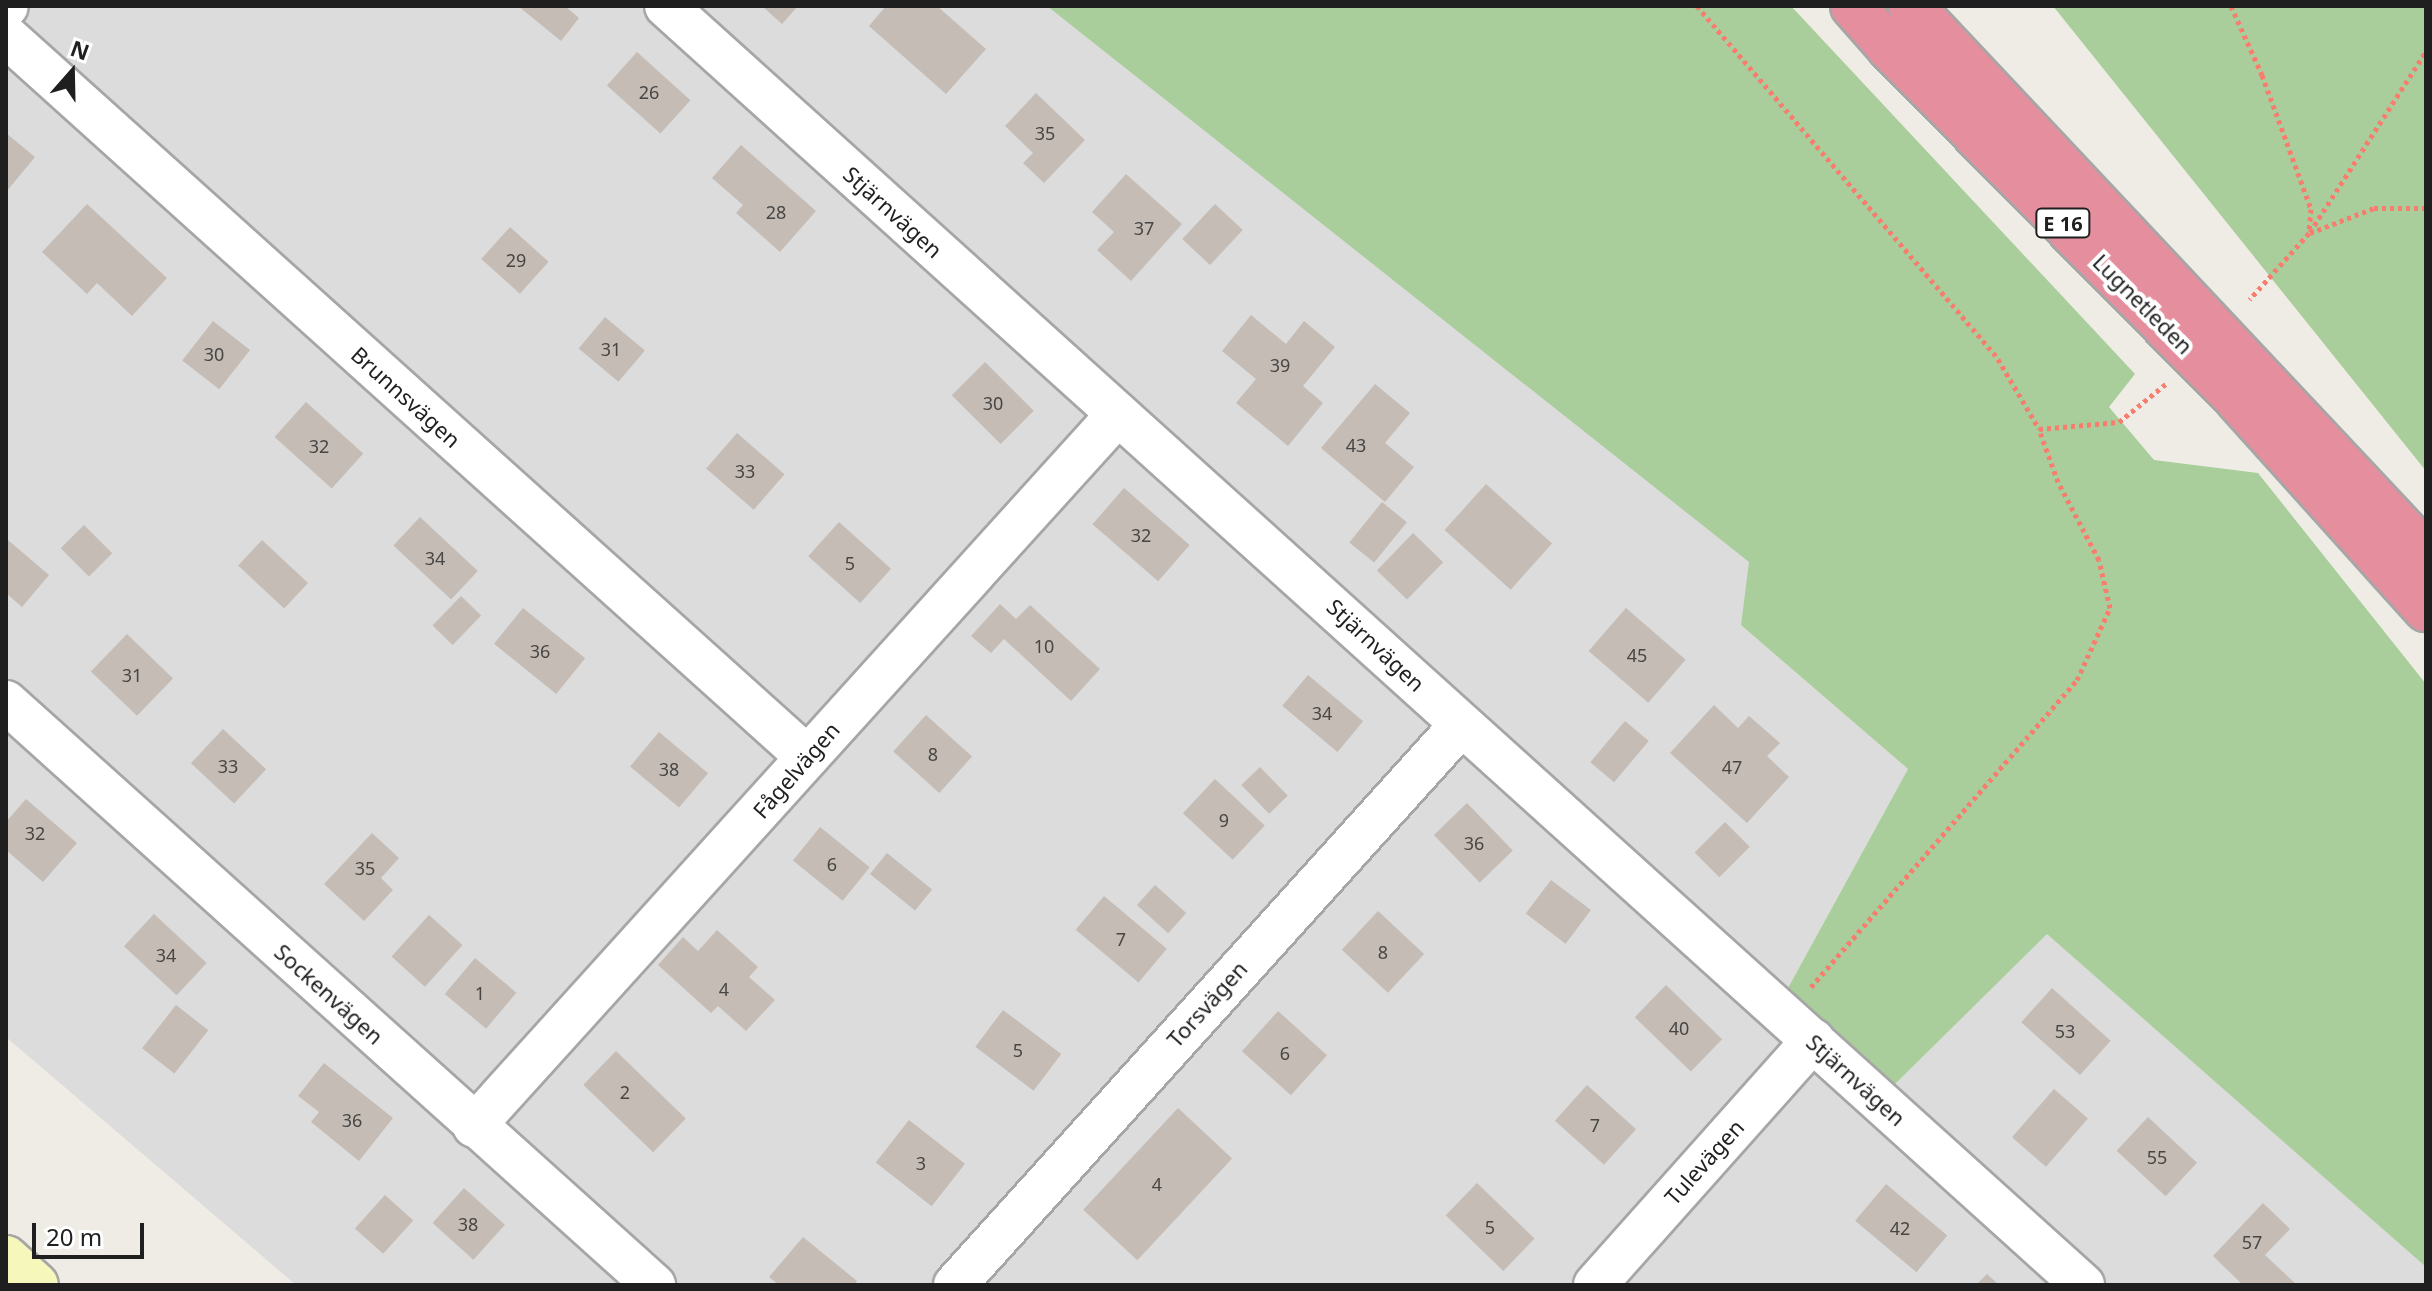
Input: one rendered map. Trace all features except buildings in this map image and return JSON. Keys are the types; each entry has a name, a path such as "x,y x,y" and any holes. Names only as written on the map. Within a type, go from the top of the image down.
{"highway":[{"name":"Lugnetleden","path":"1853,6 1890,48 2237,399 2426,609"},
{"name":"Lugnetleden","path":"1911,6 2426,554"}],"street":[{"name":"Stjärnvägen","path":"666,6 1398,663 1461,725 1612,856 1798,1029 2083,1285"},
{"name":"Brunnsvägen","path":"6,36 807,757"},
{"name":"Fågelvägen","path":"474,1126 1118,414"},
{"name":"Sockenvägen","path":"6,702 654,1285"},
{"name":"Torsvägen","path":"955,1285 1461,725"},
{"name":"Tulevägen","path":"1595,1285 1798,1029"},
{"path":"6,1258 36,1285"}],"path":[{"path":"1697,6 1998,359 2039,429 2058,482 2099,560 2110,608 2077,680 1798,1029"},
{"path":"2231,6 2262,75 2311,209 2309,233"},
{"path":"2250,299 2309,233 2426,51"},
{"path":"2309,233 2374,208 2426,208"},
{"path":"2039,429 2119,422 2171,380"}],"shaded area":[{"path":"6,6 1047,6 1750,562 1741,625 1908,769 1788,988 1890,1089 2047,933 2426,1267 2426,1285 296,1285 6,1037"}],"green space":[{"path":"1047,6 1791,6 2135,374 2109,407 2154,460 2258,473 2426,684 2426,1267 2047,934 1889,1090 1788,988 1908,769 1741,625 1749,562"},
{"path":"2053,6 2426,6 2426,471"}]}
